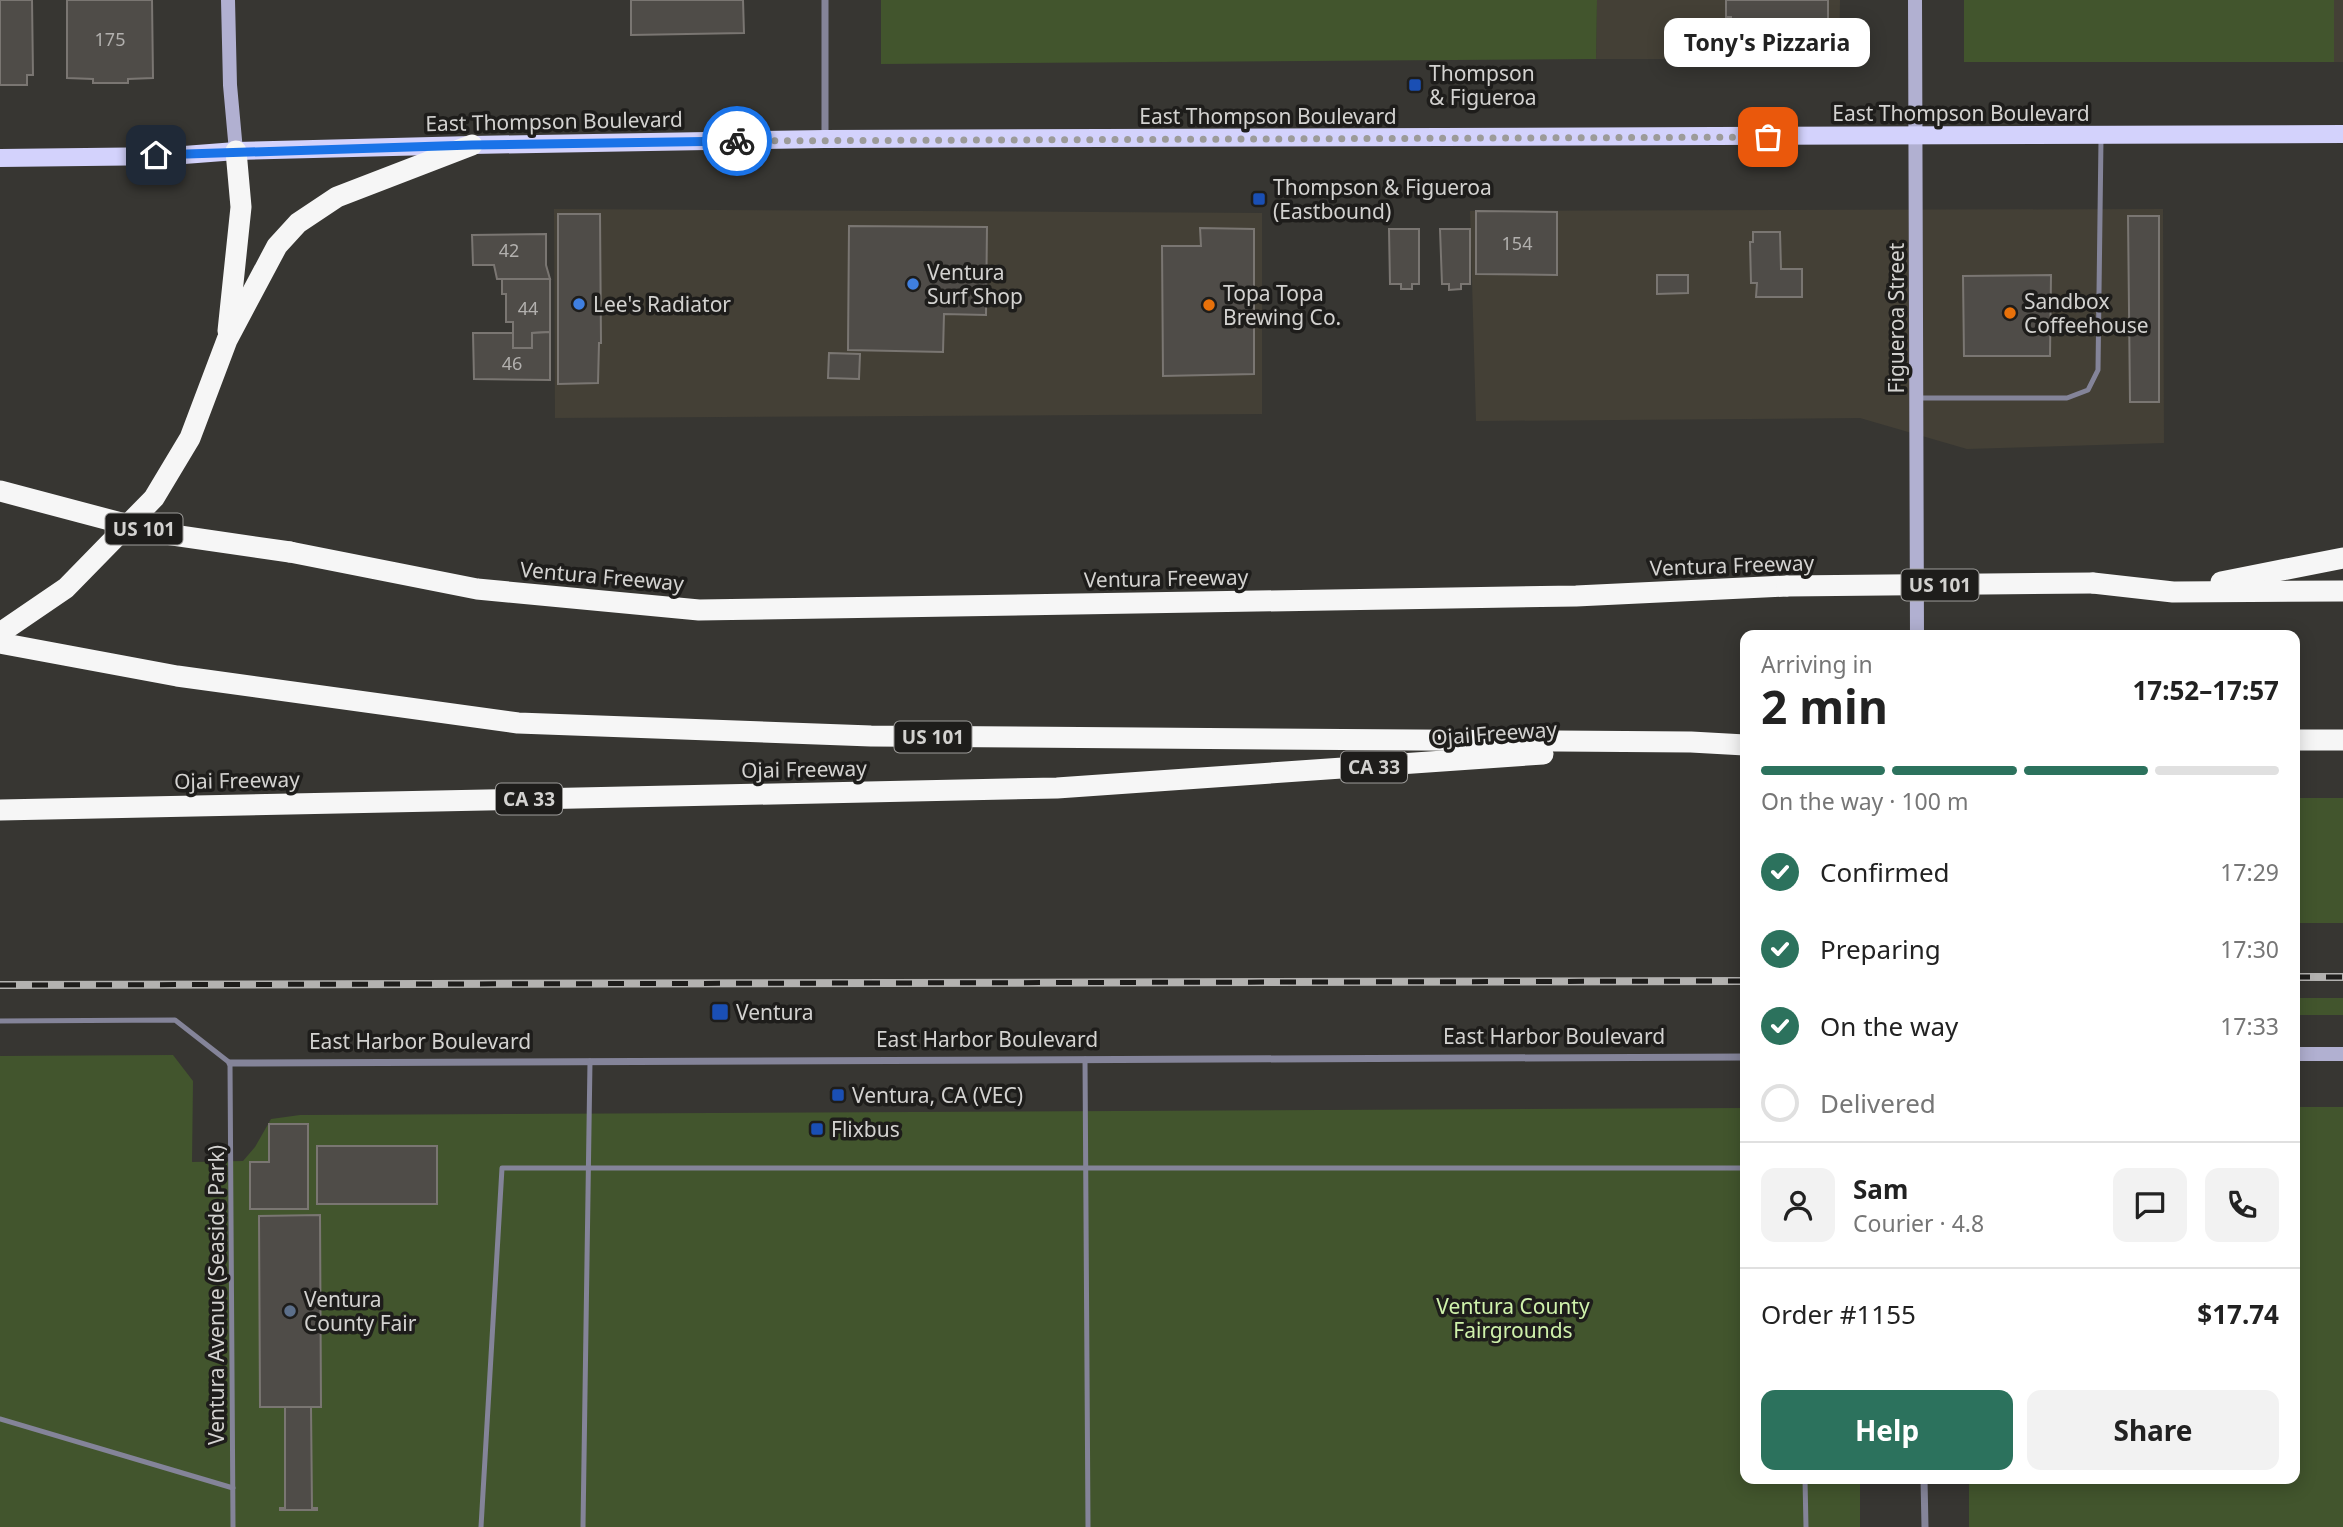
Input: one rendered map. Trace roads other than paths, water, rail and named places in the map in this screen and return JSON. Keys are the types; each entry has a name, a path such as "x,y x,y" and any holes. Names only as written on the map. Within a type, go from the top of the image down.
{"highway":[{"path":"0,633 66,588 154,498 190,438 227,340 277,246 306,216 337,197 472,145"},
{"path":"227,340 241,207 236,151"},
{"name":"Ventura Freeway","path":"0,491 159,533 290,552 477,589 699,610 1576,596 1787,586 2093,583 2173,592 2343,591"},
{"path":"2173,592 2343,558"},
{"name":"US 101","path":"0,643 177,676 518,723 871,737 1740,745"},
{"path":"2300,740 2343,740"},
{"name":"Ojai Freeway","path":"0,810 1057,788 1691,743"}],"main road":[{"name":"East Thompson Boulevard","path":"0,158 171,156 236,151 472,145 825,139 2343,134"}],"street":[{"path":"228,0 230,85 236,151"},
{"path":"825,0 825,139"},
{"name":"Figueroa Street","path":"1915,0 1917,630"},
{"path":"2300,1054 2343,1054"},
{"name":"East Harbor Boulevard","path":"230,1063 1740,1056"},
{"path":"1924,1484 1925,1527"}],"lane":[{"path":"1917,398 2067,398 2088,390 2098,370 2101,135"},
{"path":"0,1021 176,1020 230,1063"},
{"path":"1085,1059 1088,1527"},
{"path":"583,1527 590,1061"},
{"name":"Ventura Avenue (Seaside Park)","path":"230,1063 233,1527"},
{"path":"481,1527 502,1168 1740,1168"},
{"path":"0,1419 233,1488"},
{"path":"1805,1484 1806,1527"}],"railway":[{"path":"2300,977 2343,977"},
{"path":"0,985 1740,981"}],"place":[{"name":"Thompson & Figueroa","path":"1415,85"},
{"name":"Tony's Pizzaria","path":"1768,137"},
{"name":"Thompson & Figueroa (Eastbound)","path":"1259,199"},
{"name":"Ventura Surf Shop","path":"913,284"},
{"name":"Lee's Radiator","path":"579,304"},
{"name":"Topa Topa Brewing Co.","path":"1209,305"},
{"name":"Sandbox Coffeehouse","path":"2010,313"},
{"name":"Ventura","path":"720,1012"},
{"name":"Ventura, CA (VEC)","path":"838,1095"},
{"name":"Flixbus","path":"817,1129"},
{"name":"Ventura County Fair","path":"290,1311"}],"park label":[{"name":"Ventura County Fairgrounds","path":"1513,1318"}]}
